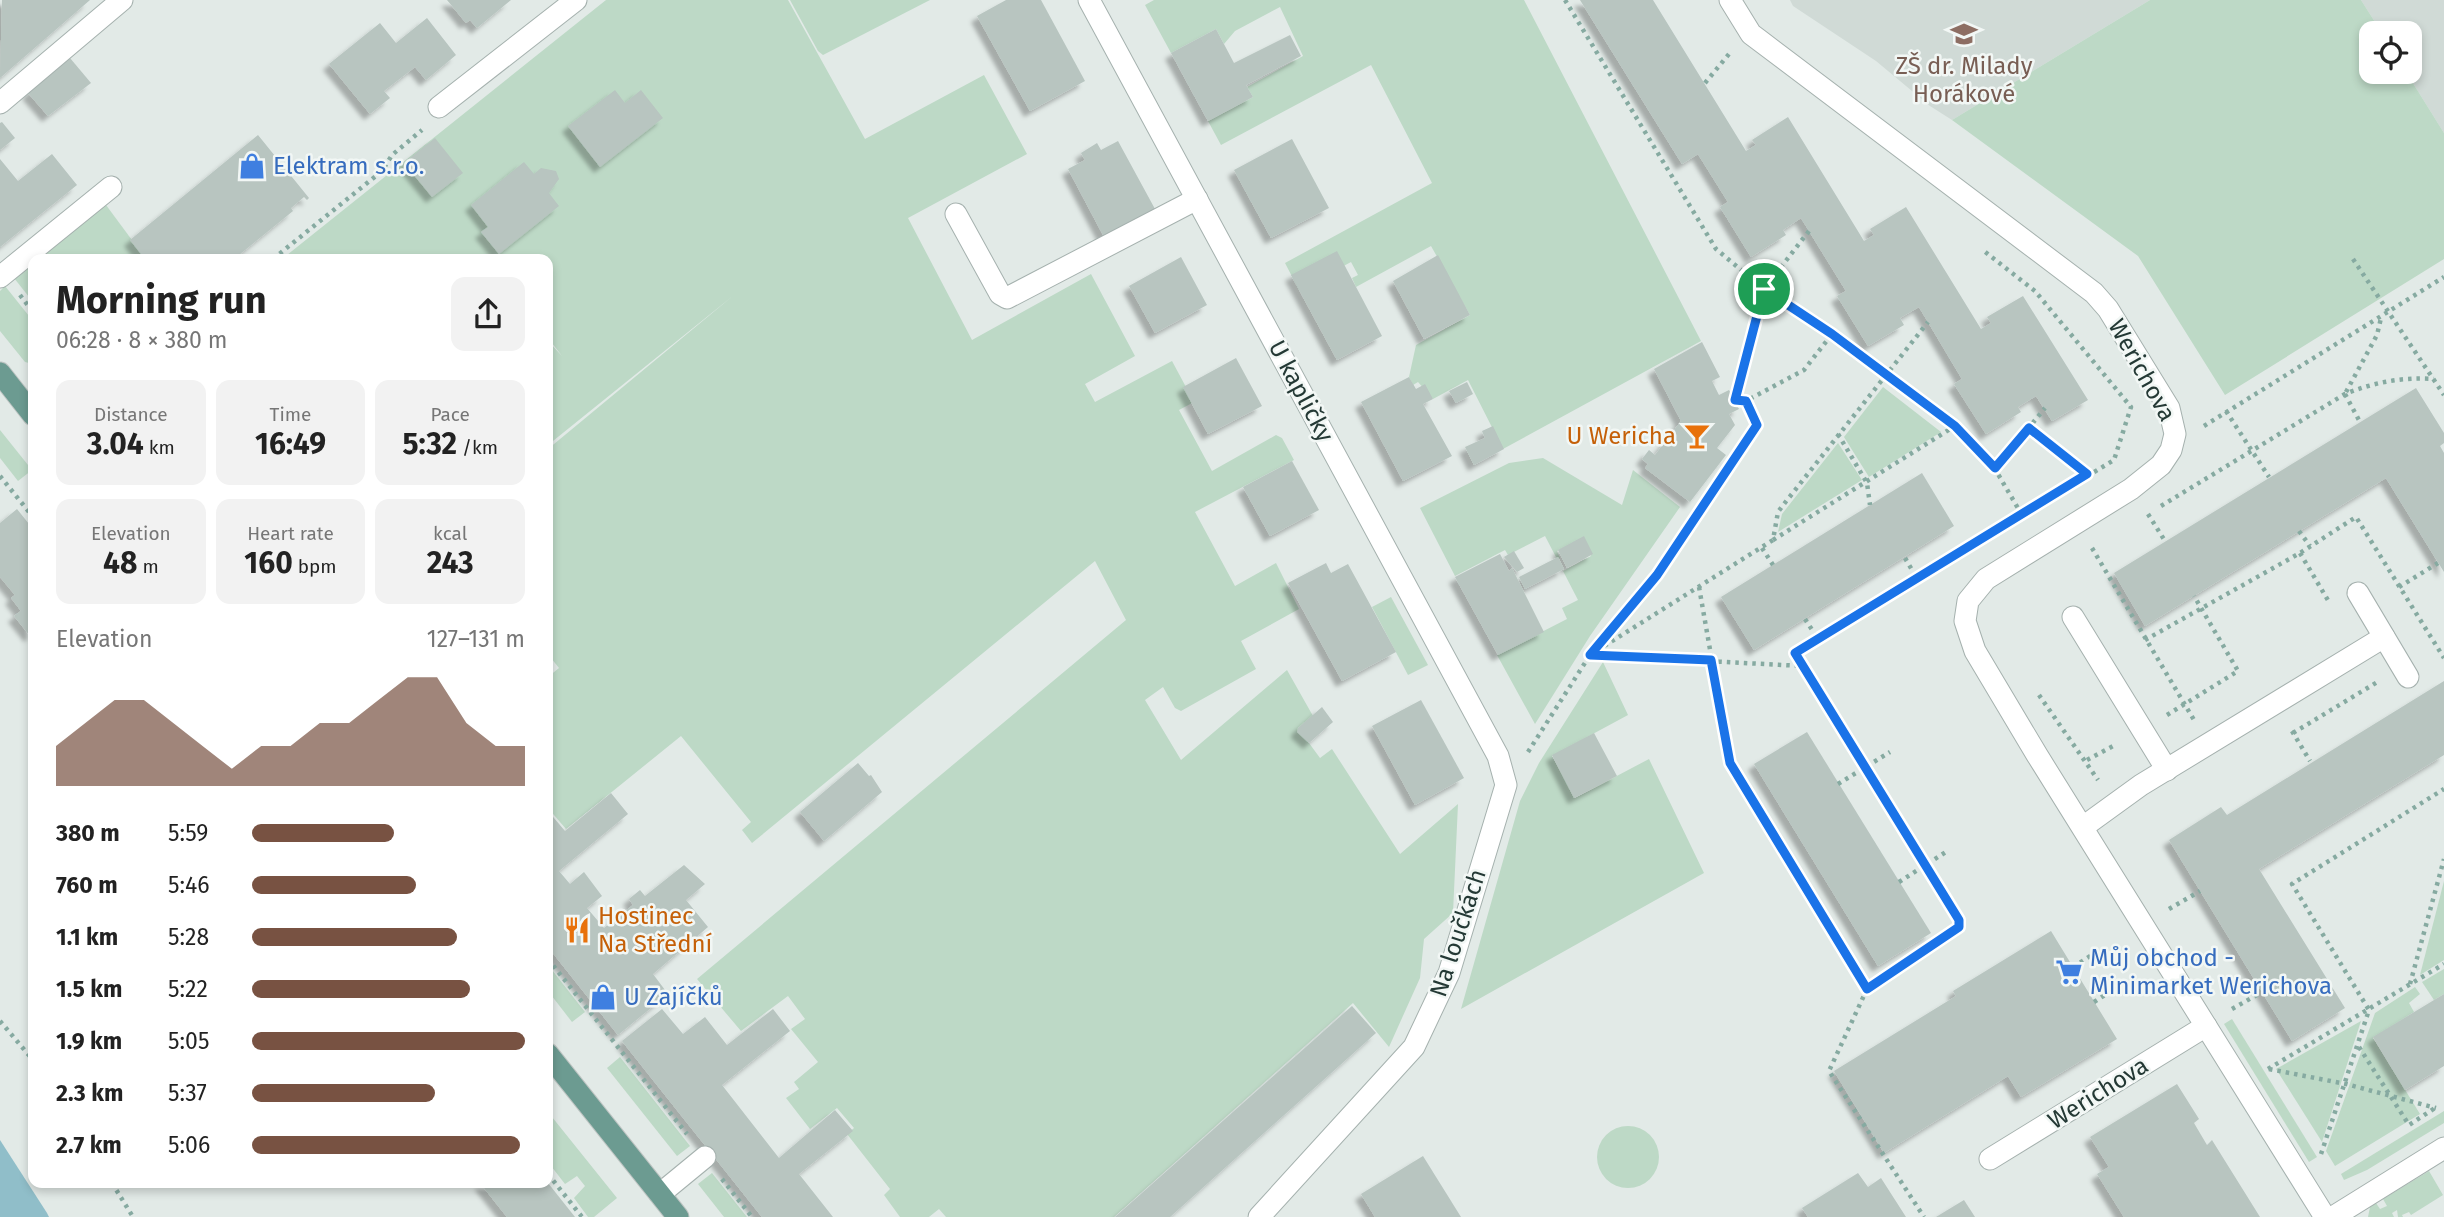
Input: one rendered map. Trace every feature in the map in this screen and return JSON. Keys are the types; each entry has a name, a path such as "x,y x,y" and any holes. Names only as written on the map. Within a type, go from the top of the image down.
{"main road":[{"path":"0,373 28,409"},
{"path":"553,1060 678,1217"}],"street":[{"path":"0,103 122,0"},
{"path":"439,107 576,0"},
{"name":"U kapličky","path":"1089,0 1498,756 1506,785"},
{"name":"Werichova","path":"1730,0 1751,34 2102,300 2169,408 2175,434 2171,450 2161,465 2131,489 1999,569 1976,591 1965,610 1968,635 1975,651 2325,1217"},
{"path":"28,254 111,187"},
{"path":"956,214 1000,294 1007,298 1197,200"},
{"path":"0,277 28,254"},
{"path":"2358,593 2408,677"},
{"path":"2073,617 2167,770"},
{"path":"2083,827 2167,770 2384,637"},
{"name":"Na loučkách","path":"1259,1217 1414,1047 1449,973 1506,785"},
{"name":"Werichova","path":"1990,1159 2206,1026"},
{"path":"2333,1217 2444,1147"},
{"path":"660,1194 705,1157"}],"path":[{"path":"1565,0 1716,249 1764,289 1832,334 1884,376 1955,426 1995,468 2022,515"},
{"path":"1705,83 1731,51 1742,60"},
{"path":"279,254 382,171 392,155 433,120 439,107"},
{"path":"1809,231 1764,289 1735,400 1746,401 1804,370 1832,334"},
{"path":"1924,1217 1829,1071 1867,989 1959,927 1959,920 1795,653 2114,460 2130,407 2035,291 1983,250"},
{"path":"2353,259 2444,395"},
{"path":"2202,427 2444,277"},
{"path":"2345,394 2377,335 2381,317"},
{"path":"1773,540 1778,512 1928,322"},
{"path":"2137,521 2345,394 2370,384 2398,378 2434,379"},
{"path":"2345,394 2360,422"},
{"path":"1506,785 1590,655 1657,575 1757,425 1746,401"},
{"path":"1995,468 2045,408"},
{"path":"2226,411 2269,477"},
{"path":"1590,655 1955,426"},
{"path":"2029,428 2087,474"},
{"path":"1838,434 1867,483 1870,505"},
{"path":"0,476 28,511"},
{"path":"2148,514 2165,541"},
{"path":"2145,640 2310,546 2299,531"},
{"path":"2080,555 2103,541"},
{"path":"1762,548 1773,565"},
{"path":"2092,548 2184,705 2210,744"},
{"path":"2300,553 2333,608"},
{"path":"1905,558 1918,579"},
{"path":"2399,587 2438,563"},
{"path":"1699,587 1730,763 1867,989"},
{"path":"2184,705 2238,671 2194,596"},
{"path":"1805,619 1818,639"},
{"path":"1590,655 1803,666"},
{"path":"2293,733 2380,680"},
{"path":"2038,694 2087,761"},
{"path":"2276,703 2310,761"},
{"path":"1838,784 1890,752"},
{"path":"2321,1155 2359,1047 2369,1010 2292,884 2444,789"},
{"path":"1899,882 1949,850"},
{"path":"2410,985 2441,881 2444,859"},
{"path":"2169,909 2200,891"},
{"path":"2073,967 2095,953"},
{"path":"2359,1047 2392,1097 2409,1125 2436,1108 2392,1097 2346,1084 2269,1069 2444,964"},
{"path":"553,966 752,1217"},
{"path":"2094,1002 2116,988"},
{"path":"2232,1009 2262,992"},
{"path":"0,1021 28,1054"},
{"path":"553,1180 582,1217"},
{"path":"115,1188 133,1217"}],"shaded area":[{"name":"ZŠ dr. Milady Horákové","path":"1790,0 2150,0 1952,120 1930,106 1876,61 1793,6"},
{"path":"2361,0 2444,0 2444,133 2413,84 2422,84 2422,21 2374,21"}],"green space":[{"path":"606,0 788,0 865,139 984,75 1027,154 908,218 972,340 1091,274 1135,356 1085,384 1095,402 1172,361 1194,402 1179,410 1212,471 1276,435 1282,438 1294,460 1195,512 1235,586 1276,563 1299,609 1241,641 1256,669 1181,711 1175,708 1163,687 1145,700 1181,760 1287,670 1313,716 1298,728 1320,758 1332,749 1400,854 1458,804 1453,913 1424,939 1420,978 1389,1047 1353,1003 1114,1217 946,1217 939,1209 929,1217 900,1217 884,1195 890,1189 847,1134 854,1128 837,1108 810,1129 786,1098 799,1089 794,1082 818,1062 791,1029 805,1019 788,996 741,1031 697,979 1126,620 1095,561 752,843 742,830 751,822 681,736 566,829 553,814 553,673 559,668 553,660 553,445 734,295 553,441 553,346 562,356 553,344 553,254 288,254"},
{"path":"790,0 930,0 823,55 818,51"},
{"path":"1154,0 1524,0 1701,341 1503,449 1468,380 1433,399 1418,382 1413,385 1409,377 1416,345 1470,315 1431,246 1356,287 1352,278 1358,275 1351,262 1299,290 1285,263 1432,183 1371,65 1221,145 1208,121 1253,97 1247,87 1303,56 1280,7 1235,31 1224,44 1216,29 1171,53 1145,5"},
{"path":"2150,0 2361,0 2374,21 2359,21 2359,84 2413,84 2444,133 2444,259 2225,395 2138,256 1952,120"},
{"path":"106,205 142,254 43,254"},
{"path":"28,266 28,296 14,278"},
{"path":"5,286 28,315 28,363 0,331 0,291"},
{"path":"1883,387 1941,432 1869,477 1844,437"},
{"path":"0,430 28,465 28,473 18,481 0,458"},
{"path":"1838,443 1862,480 1778,532 1782,514"},
{"path":"1543,458 1622,505 1633,470 1680,507 1590,636 1535,724 1497,655 1567,619 1562,608 1578,600 1563,571 1591,556 1583,538 1557,551 1560,558 1557,559 1545,536 1508,555 1505,550 1455,576 1420,508 1509,463"},
{"path":"1391,597 1428,665 1408,675 1372,607"},
{"path":"1603,662 1628,715 1552,756 1575,798 1649,759 1704,873 1461,1009 1520,801 1539,763"},
{"path":"2444,881 2444,960 2420,975"},
{"path":"2444,969 2444,994 2434,1000 2422,982"},
{"path":"553,971 585,1012 572,1022 553,997"},
{"path":"2415,987 2420,994 2409,1003 2414,1012 2373,1038 2420,1114 2335,1166 2326,1151 2375,1013"},
{"path":"2232,1019 2317,1157 2309,1162 2224,1024"},
{"path":"2361,1021 2322,1142 2276,1069"},
{"path":"620,1057 690,1146 677,1156 607,1068"},
{"path":"2444,1111 2444,1123 2367,1170 2344,1180 2341,1174"},
{"path":"553,1118 617,1198 594,1217 588,1217 574,1198 585,1186 577,1176 565,1184 553,1168"},
{"path":"1628,1126 1640,1128 1650,1135 1657,1145 1657,1169 1650,1179 1640,1186 1628,1188 1616,1186 1606,1179 1599,1169 1597,1157 1599,1145 1606,1135 1616,1128"},
{"path":"2429,1171 2443,1195 2411,1215 2409,1212 2398,1217 2397,1210 2392,1213 2394,1217 2368,1217 2370,1207 2376,1203 2380,1209 2387,1206 2383,1199"},
{"path":"712,1173 747,1217 724,1217 698,1184"}],"water":[{"path":"0,1140 28,1183 28,1188 31,1188 49,1217 0,1217"}],"building":[{"path":"2,0 90,0 0,78"},
{"path":"447,0 511,0 477,28 470,20 466,23"},
{"path":"1006,0 1041,0 1085,81 1030,111 977,16"},
{"path":"1580,0 1653,0 1746,151 1756,145 1752,140 1788,117 1864,241 1874,235 1870,229 1906,207 1981,329 1991,323 1987,317 2023,296 2088,400 2052,421 2036,396 2018,407 2021,412 1986,434 1954,384 1962,379 1919,307 1900,318 1904,325 1868,346 1837,296 1846,291 1801,218 1783,230 1786,235 1751,257 1720,207 1728,202 1698,154 1682,164"},
{"path":"427,18 456,55 426,80 415,67 384,91 390,98 370,114 329,64 380,23 396,43"},
{"path":"1216,29 1234,63 1290,35 1301,56 1246,85 1253,97 1208,121 1171,53"},
{"path":"70,58 91,83 48,116 28,93"},
{"path":"615,90 625,103 641,90 663,118 600,167 568,126"},
{"path":"2,122 15,138 0,150 0,123"},
{"name":"Elektram s.r.o.","path":"258,135 309,198 307,200 304,197 291,208 293,211 240,254 141,254 130,240"},
{"path":"435,138 463,173 432,197 404,163"},
{"path":"1292,139 1329,208 1271,238 1234,170"},
{"path":"1118,141 1155,209 1104,237 1068,169 1085,160 1081,153 1097,143 1101,150"},
{"path":"52,154 77,185 0,247 0,159 18,181"},
{"path":"524,162 534,174 541,168 556,171 559,179 549,193 559,206 499,254 481,232 488,227 471,205"},
{"path":"1337,251 1382,336 1337,360 1291,275"},
{"path":"1438,255 1470,315 1424,339 1393,281"},
{"path":"1181,257 1207,305 1155,333 1129,286"},
{"name":"U Wericha","path":"1702,342 1720,377 1712,381 1719,395 1729,390 1739,409 1729,414 1735,425 1717,448 1726,455 1690,502 1645,468 1648,464 1642,459 1649,450 1655,455 1681,421 1654,369"},
{"path":"1236,358 1262,406 1208,434 1183,387"},
{"path":"1409,377 1416,389 1425,384 1433,399 1423,404 1452,456 1403,481 1361,402"},
{"path":"1467,382 1473,394 1456,403 1449,391"},
{"path":"2416,388 2444,433 2444,443 2440,446 2444,453 2444,572 2386,478 2145,626 2114,573"},
{"path":"1493,426 1504,449 1474,465 1465,447 1485,438 1482,431"},
{"path":"1292,461 1319,510 1270,536 1243,487"},
{"path":"1922,473 1954,526 1754,650 1721,597"},
{"path":"17,509 28,523 28,634 14,616 21,611 11,598 15,595 0,577 0,523"},
{"path":"1584,536 1593,554 1567,568 1558,550"},
{"path":"1514,551 1524,568 1517,572 1504,557"},
{"path":"1500,554 1509,571 1512,568 1544,632 1498,655 1455,577"},
{"path":"1558,557 1564,569 1525,589 1519,577"},
{"path":"1326,563 1331,573 1348,564 1396,652 1342,681 1288,583"},
{"path":"2444,681 2444,755 2259,869 2345,1008 2292,1041 2169,840 2221,807 2227,815"},
{"path":"1421,700 1464,778 1415,805 1372,726"},
{"path":"1322,707 1333,722 1309,743 1297,732 1298,728"},
{"path":"1807,732 1931,933 1878,966 1754,764"},
{"path":"1594,733 1617,776 1574,798 1552,755"},
{"path":"858,763 871,775 882,792 824,841 800,812"},
{"path":"611,793 628,814 559,871 570,884 584,872 602,896 587,908 604,928 633,905 629,899 640,890 645,896 684,865 705,884 686,900 708,927 653,974 668,994 618,1035 553,953 553,817 565,831"},
{"path":"2051,931 2117,1039 2021,1097 2008,1076 1884,1153 1834,1071 1956,996 1953,991"},
{"path":"2444,994 2444,1066 2405,1090 2373,1037"},
{"path":"1352,1006 1376,1033 1170,1217 1115,1217"},
{"path":"662,1009 683,1034 705,1017 727,1045 773,1009 790,1031 722,1085 779,1158 835,1110 853,1131 799,1174 833,1217 762,1217 622,1041"},
{"path":"2177,1084 2199,1119 2194,1123 2207,1145 2212,1140 2260,1217 2124,1217 2097,1174 2109,1167 2090,1137"},
{"path":"1423,1156 1461,1217 1375,1217 1361,1194"},
{"path":"1858,1173 1868,1187 1881,1178 1906,1217 1808,1217 1802,1208"},
{"path":"484,1188 552,1188 575,1217 507,1217"},
{"path":"1964,1200 1975,1217 1936,1217"}],"place":[{"name":"ZŠ dr. Milady Horákové","path":"1964,34"},
{"name":"Elektram s.r.o.","path":"252,166"},
{"name":"U Wericha","path":"1697,436"},
{"name":"Hostinec Na Střední","path":"577,930"},
{"name":"Můj obchod - Minimarket Werichova","path":"2069,972"},
{"name":"U Zajíčků","path":"603,997"}],"route":[{"path":"1764,289 1832,334 1884,376 1955,426 1995,468 2029,428 2087,474 1795,653 1959,920 1959,927 1867,989 1730,763 1711,660 1590,655 1657,575 1757,425 1746,401 1735,400 1764,289"}]}
